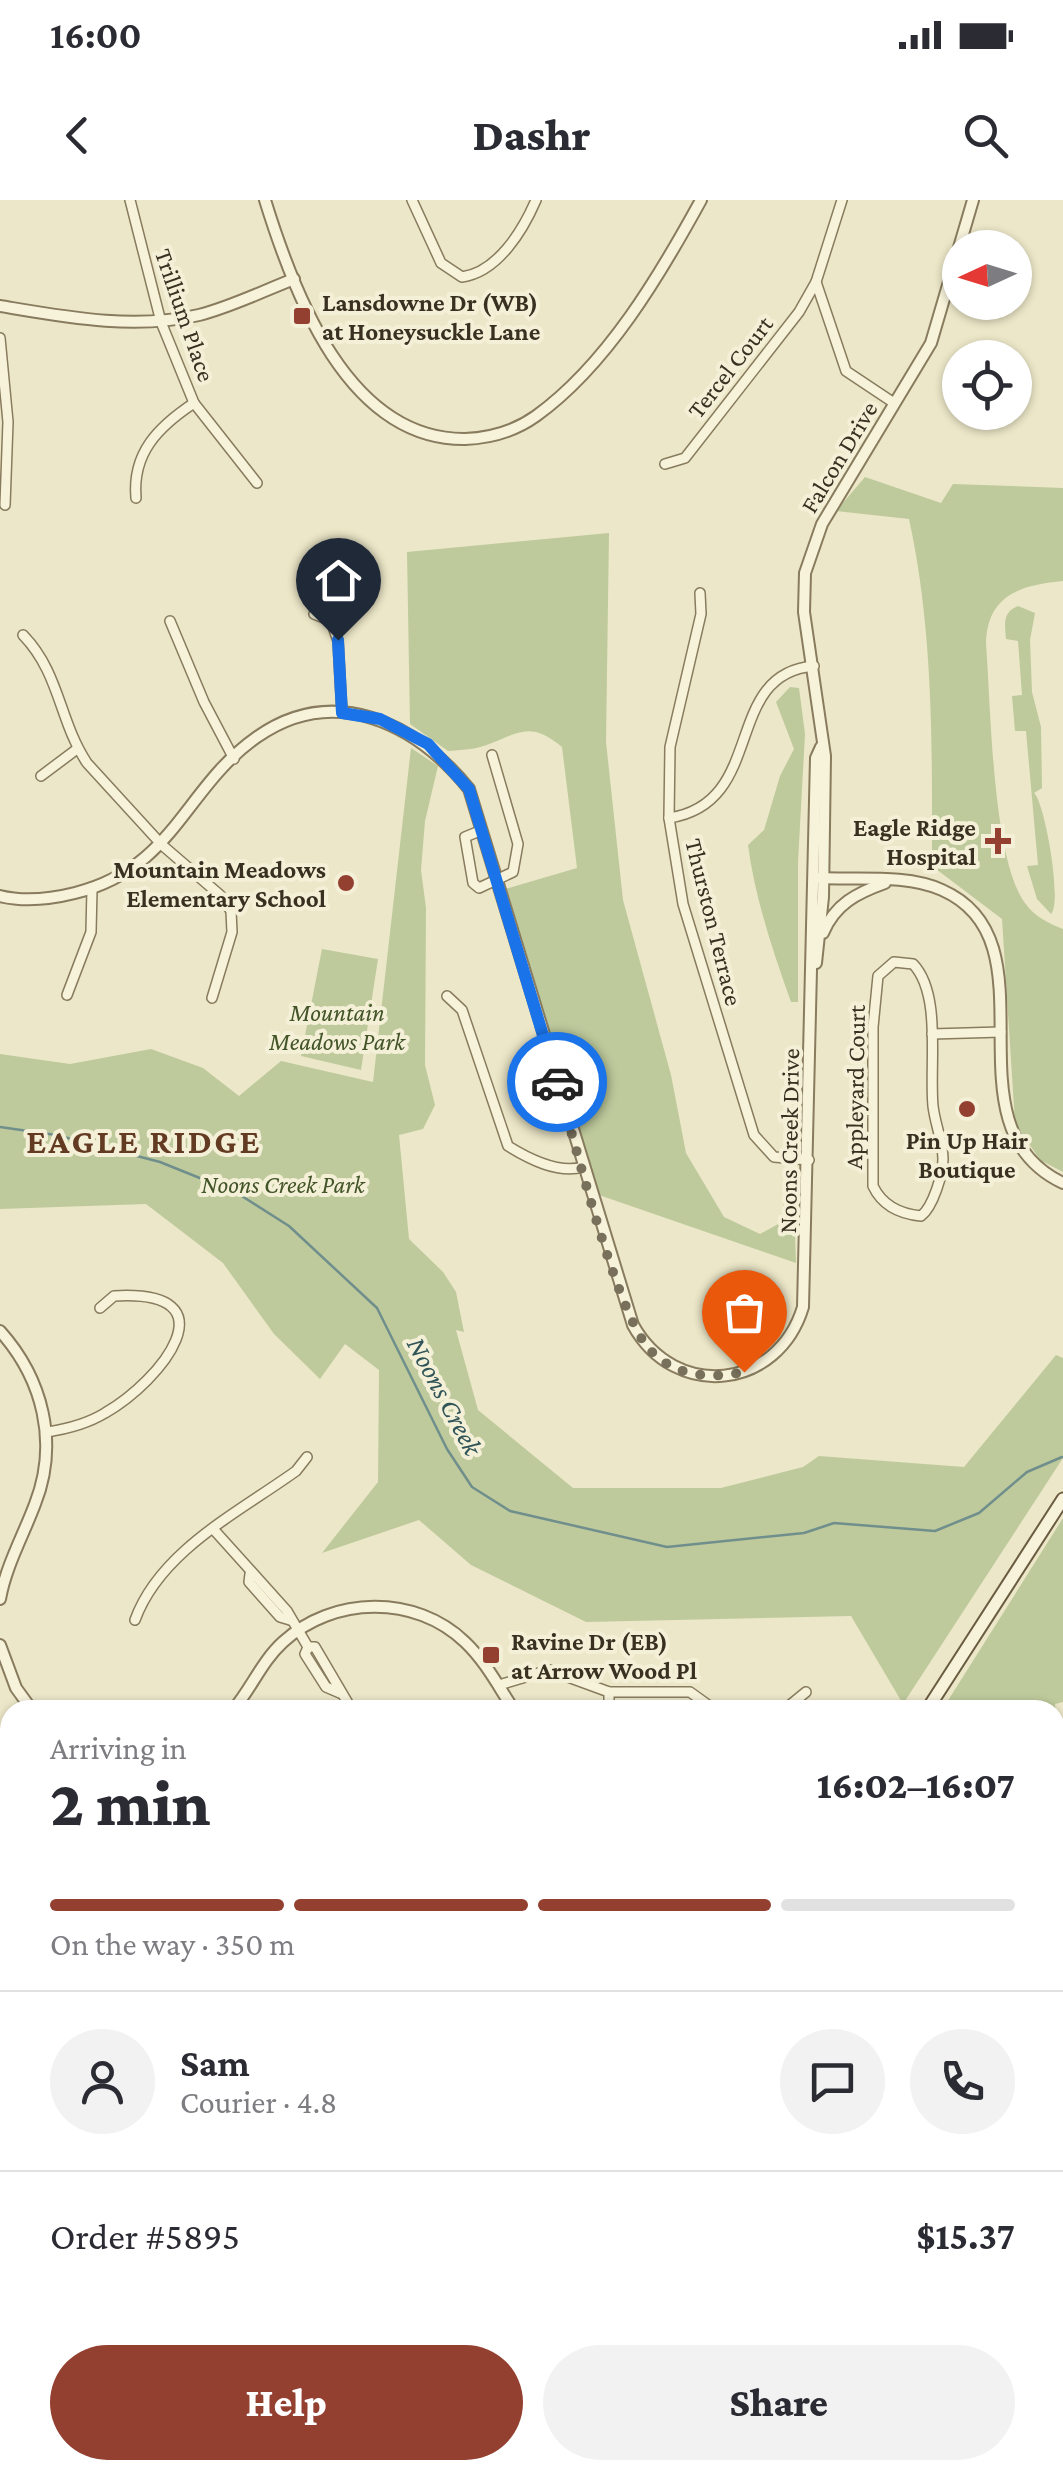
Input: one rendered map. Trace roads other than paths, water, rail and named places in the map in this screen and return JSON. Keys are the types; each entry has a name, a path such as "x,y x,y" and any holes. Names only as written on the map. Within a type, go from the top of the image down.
{"main road":[{"path":"933,1700 1063,1499"}],"street":[{"name":"Trillium Place","path":"130,200 161,322 194,403 256,482"},
{"path":"265,200 294,280 339,361 378,410 434,436 496,435 539,414 593,359 645,292 702,200"},
{"path":"412,200 441,263 462,277 475,274 503,252 526,223 536,200"},
{"name":"Tercel Court","path":"665,464 685,458 798,312 816,282 842,200"},
{"name":"Falcon Drive","path":"814,968 820,948 816,758 821,747 814,666 804,612 808,557 822,524 939,324 973,200"},
{"path":"0,306 83,320 161,322 203,314 294,280"},
{"path":"816,282 846,371 894,404"},
{"path":"0,338 8,422 5,505"},
{"path":"136,498 134,475 146,445 167,422 194,403"},
{"path":"668,818 670,747 701,614 700,593"},
{"path":"314,614 332,621 338,640 342,713"},
{"path":"170,620 204,702 234,759"},
{"path":"22,635 44,657 78,748 162,845 220,895 231,911 232,932 212,998"},
{"name":"Thurston Terrace","path":"809,1160 769,1154 746,1117 679,888 668,818 688,814 720,794 761,696 773,679 790,668 814,666"},
{"name":"Noons Creek Drive","path":"0,896 18,900 92,889 131,870 162,845 256,738 291,718 342,713 380,719 428,744 469,789 624,1300 642,1342 673,1367 717,1376 757,1366 797,1328 806,1282 819,878"},
{"path":"41,776 78,748"},
{"path":"482,830 465,838 478,888 512,872 518,844 492,755"},
{"path":"819,878 939,888 966,904 978,917 997,963 1004,1105 1013,1138 1031,1163 1063,1183"},
{"path":"820,948 824,930 839,907 857,894 888,881"},
{"path":"67,995 91,932 92,889"},
{"name":"Appleyard Court","path":"894,962 913,964 924,975 932,1034 933,1106 944,1161 928,1210 921,1216 880,1200 874,1186 873,1027 878,976 894,962"},
{"path":"448,996 462,1010 508,1146 527,1158 570,1171 583,1167"},
{"path":"932,1034 1000,1032"},
{"path":"46,1432 87,1422 122,1402 167,1358 182,1332 180,1316 173,1308 150,1297 114,1296 100,1308"},
{"path":"0,1330 30,1372 46,1432 41,1486 0,1599"},
{"path":"135,1620 144,1595 172,1562 307,1458"},
{"path":"214,1531 250,1574 257,1575 308,1647 315,1647 344,1700"},
{"path":"240,1700 294,1625 354,1608 406,1610 432,1619 462,1639 507,1700"},
{"path":"0,1645 16,1688 25,1700"},
{"path":"499,1685 530,1672 549,1670 609,1692 681,1690 704,1700"},
{"path":"609,1692 609,1700"},
{"path":"796,1700 806,1692"}],"waterway":[{"name":"Noons Creek","path":"0,1127 56,1135 160,1162 237,1193 289,1226 377,1308 447,1449 472,1487 510,1511 667,1547 804,1533 834,1523 935,1531 979,1513 1027,1472 1062,1457"}],"place":[{"name":"Lansdowne Dr (WB) at Honeysuckle Lane","path":"302,316"},
{"name":"Eagle Ridge Hospital","path":"998,841"},
{"name":"Mountain Meadows Elementary School","path":"346,883"},
{"name":"Pin Up Hair Boutique","path":"967,1109"},
{"name":"Ravine Dr (EB) at Arrow Wood Pl","path":"491,1655"}],"district":[{"name":"EAGLE RIDGE","path":"144,1141"}],"park label":[{"name":"Mountain Meadows Park","path":"337,1026"},
{"name":"Noons Creek Park","path":"283,1184"}]}
